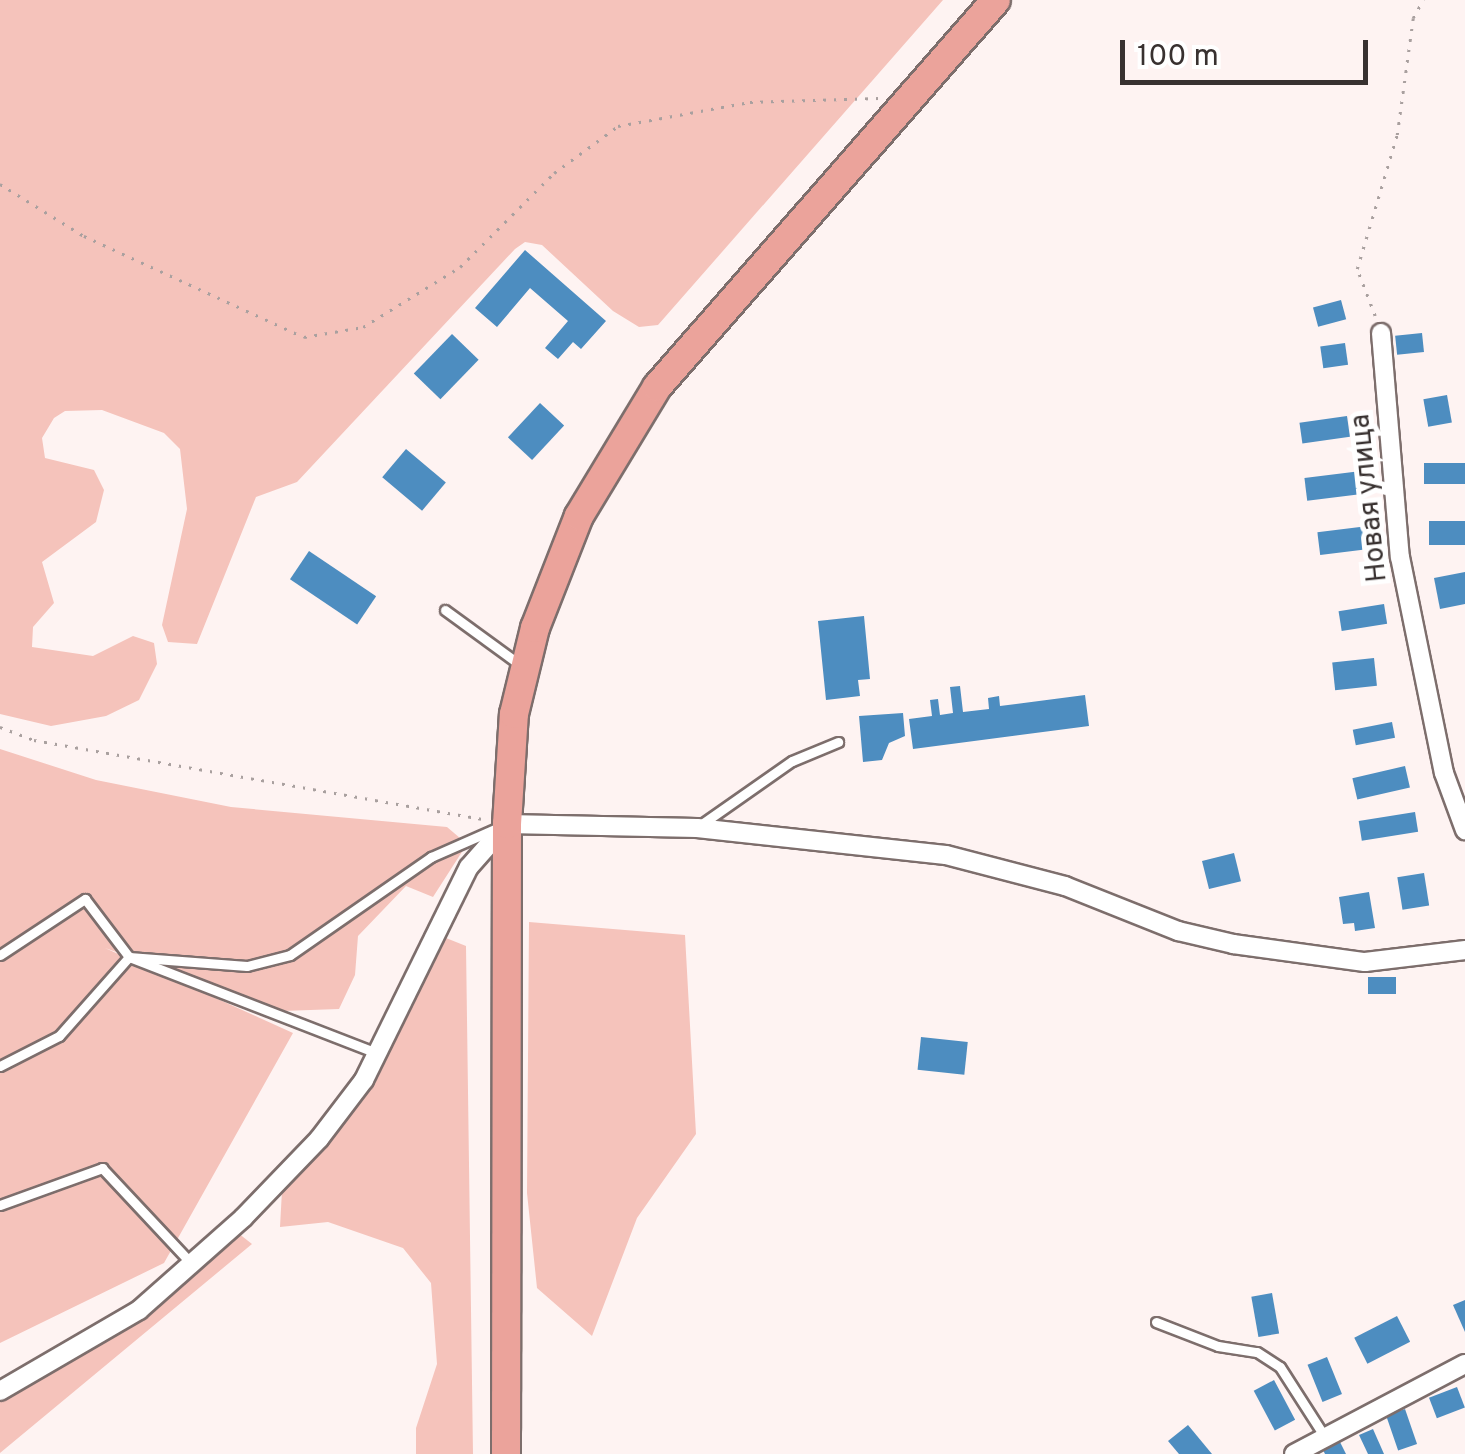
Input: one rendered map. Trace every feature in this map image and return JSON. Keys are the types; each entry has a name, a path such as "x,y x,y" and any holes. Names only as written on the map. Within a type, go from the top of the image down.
{"main road":[{"path":"506,1454 507,824 514,714 525,669 579,516 657,387 996,0"}],"street":[{"name":"Новая улица","path":"1382,333 1400,557 1444,772 1465,830"},
{"path":"0,1391 139,1310 319,1139 378,1053 469,867 507,824 697,828 946,855 1064,886 1178,931 1233,944 1365,962 1465,950"},
{"path":"1294,1454 1323,1434 1465,1364"}],"lane":[{"path":"446,610 525,669"},
{"path":"697,828 792,761 838,742"},
{"path":"129,957 247,966 290,955 430,857 507,824"},
{"path":"0,955 85,900 129,957 378,1053"},
{"path":"0,1066 59,1036 129,957"},
{"path":"0,1206 102,1168 190,1262"},
{"path":"1156,1322 1268,1359 1301,1393 1323,1434"}],"path":[{"path":"1382,333 1357,268 1396,135 1413,18 1423,0"},
{"path":"0,184 84,236 304,337 363,327 460,267 554,173 618,126 750,102 911,97"},
{"path":"0,726 34,740 507,824"}],"shaded area":[{"path":"0,0 943,0 658,325 639,327 613,311 542,245 525,242 515,249 297,482 256,497 197,644 168,642 162,625 187,509 180,449 164,433 102,410 65,411 54,418 42,438 45,458 94,470 104,490 96,522 42,562 54,603 33,627 32,647 93,656 133,636 154,643 157,664 139,700 106,716 51,726 0,714"},
{"path":"0,749 96,780 231,807 447,827 467,844 433,897 406,886 358,936 355,975 339,1009 282,1011 105,948 293,1033 164,1263 0,1343"},
{"path":"529,922 685,935 696,1134 637,1218 592,1336 537,1288 527,1193"},
{"path":"446,938 466,946 473,1454 416,1454 416,1428 437,1364 431,1283 403,1248 328,1222 280,1227 283,1172 389,1047"},
{"path":"238,1233 252,1244 0,1453 0,1396 144,1318"}],"building":[{"path":"525,250 606,321 581,349 573,342 558,359 545,348 568,321 530,288 497,327 475,308"},
{"path":"1341,300 1346,319 1318,327 1313,308"},
{"path":"1422,333 1424,352 1397,355 1395,336"},
{"path":"452,334 479,360 440,399 414,374"},
{"path":"1345,343 1348,365 1323,368 1320,346"},
{"path":"1447,395 1452,423 1428,427 1423,399"},
{"path":"540,403 564,426 532,460 508,437"},
{"path":"1347,416 1350,437 1302,443 1299,423"},
{"path":"406,449 446,482 422,511 382,477"},
{"path":"1424,463 1465,463 1465,484 1424,484"},
{"path":"1361,471 1364,494 1307,501 1304,478"},
{"path":"1429,521 1465,521 1465,545 1429,545"},
{"path":"1368,526 1371,549 1320,555 1317,532"},
{"path":"309,551 376,596 357,624 290,579"},
{"path":"1465,572 1465,604 1440,609 1434,578"},
{"path":"1384,604 1387,624 1342,631 1339,611"},
{"path":"864,616 870,679 858,680 860,696 826,700 818,621"},
{"path":"1374,658 1377,686 1335,690 1332,662"},
{"path":"960,686 963,712 989,709 988,698 999,696 1000,706 1085,695 1089,726 913,749 909,719 932,716 930,700 938,699 940,715 953,713 950,687"},
{"path":"903,713 905,736 889,743 882,760 863,762 859,716"},
{"path":"1392,722 1395,738 1356,745 1353,730"},
{"path":"1405,766 1410,787 1357,800 1352,778"},
{"path":"1415,812 1418,832 1362,841 1359,821"},
{"path":"1234,853 1241,881 1209,889 1202,861"},
{"path":"1424,873 1429,906 1402,910 1397,877"},
{"path":"1369,892 1375,928 1355,931 1354,923 1343,924 1339,897"},
{"path":"1368,977 1396,977 1396,994 1368,994"},
{"path":"921,1037 968,1042 964,1075 918,1070"},
{"path":"1272,1293 1279,1333 1258,1337 1251,1297"},
{"path":"1465,1300 1465,1332 1453,1305"},
{"path":"1397,1316 1410,1342 1367,1364 1354,1338"},
{"path":"1327,1357 1342,1394 1323,1402 1308,1365"},
{"path":"1274,1380 1295,1420 1275,1431 1254,1391"},
{"path":"1457,1387 1465,1408 1437,1418 1429,1398"},
{"path":"1405,1409 1417,1444 1398,1450 1386,1416"},
{"path":"1188,1425 1212,1454 1179,1454 1168,1441"},
{"path":"1373,1429 1384,1454 1368,1454 1359,1435"},
{"path":"1340,1442 1346,1454 1325,1454 1323,1450"}]}
